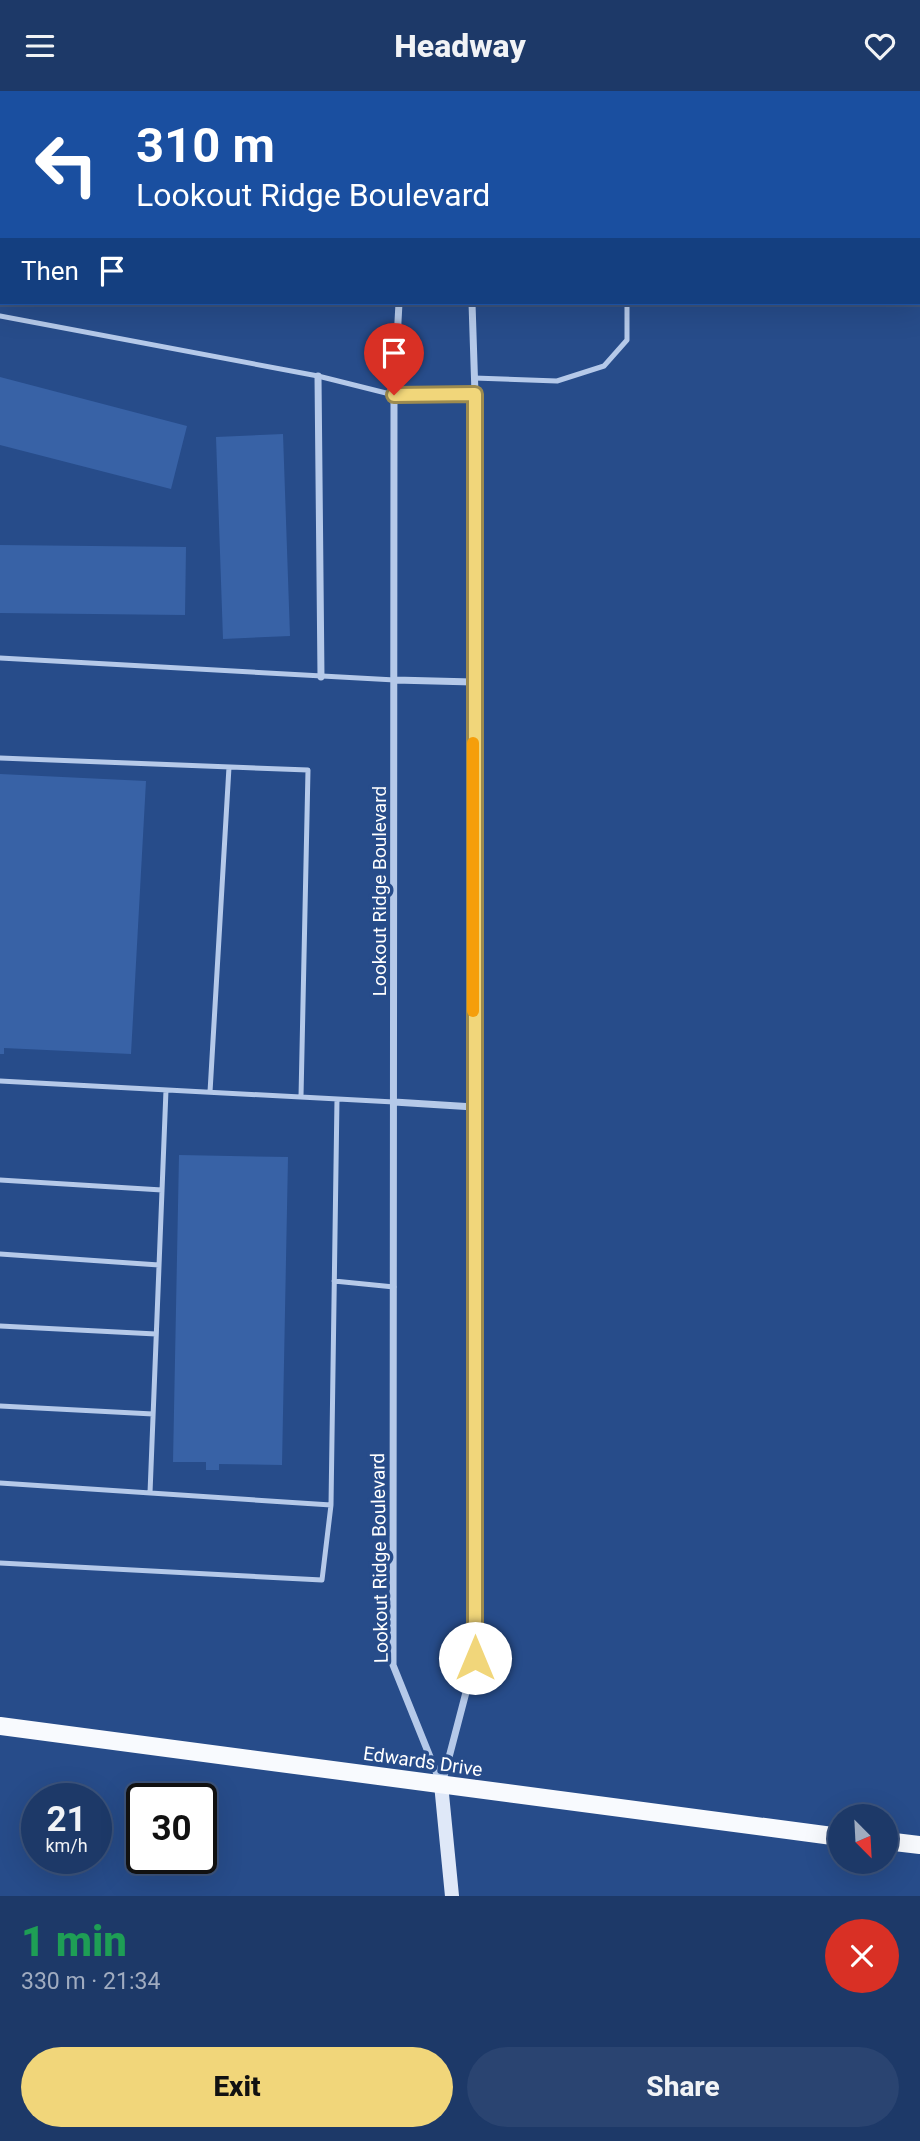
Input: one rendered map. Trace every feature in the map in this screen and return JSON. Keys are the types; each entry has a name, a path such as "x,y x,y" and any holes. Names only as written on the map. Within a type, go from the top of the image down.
{"main road":[{"name":"Edwards Drive","path":"0,1726 828,1835"},
{"path":"441,1784 452,1896"},
{"path":"898,1842 920,1845"}],"street":[{"name":"Lookout Ridge Boulevard","path":"399,305 394,395 393,1665 441,1784"},
{"path":"441,1784 475,1658 475,394 472,305"},
{"path":"318,376 321,677"},
{"path":"394,395 475,394"},
{"path":"395,680 473,683"},
{"path":"394,1102 474,1107"}],"lane":[{"path":"474,378 557,381 604,366 627,341 627,305"},
{"path":"0,316 318,376 394,395"},
{"path":"0,658 395,680"},
{"path":"0,758 308,770 301,1097"},
{"path":"210,1092 229,767"},
{"path":"0,1081 394,1102"},
{"path":"150,1493 166,1090"},
{"path":"0,1563 322,1580 331,1505 337,1099"},
{"path":"0,1180 162,1190"},
{"path":"0,1254 159,1265"},
{"path":"334,1281 394,1287"},
{"path":"0,1326 156,1334"},
{"path":"0,1406 153,1414"},
{"path":"0,1483 331,1505"}],"building":[{"path":"0,377 187,426 171,489 0,445"},
{"path":"283,434 290,636 223,639 216,437"},
{"path":"0,545 186,547 185,615 0,613"},
{"path":"0,774 146,781 131,1054 4,1048 4,1054 0,1054"},
{"path":"179,1155 288,1157 282,1465 219,1464 219,1470 206,1470 206,1462 173,1462"}],"slow traffic":[{"path":"473,743 473,1011"}],"route":[{"path":"394,395 475,394 475,1658"}]}
